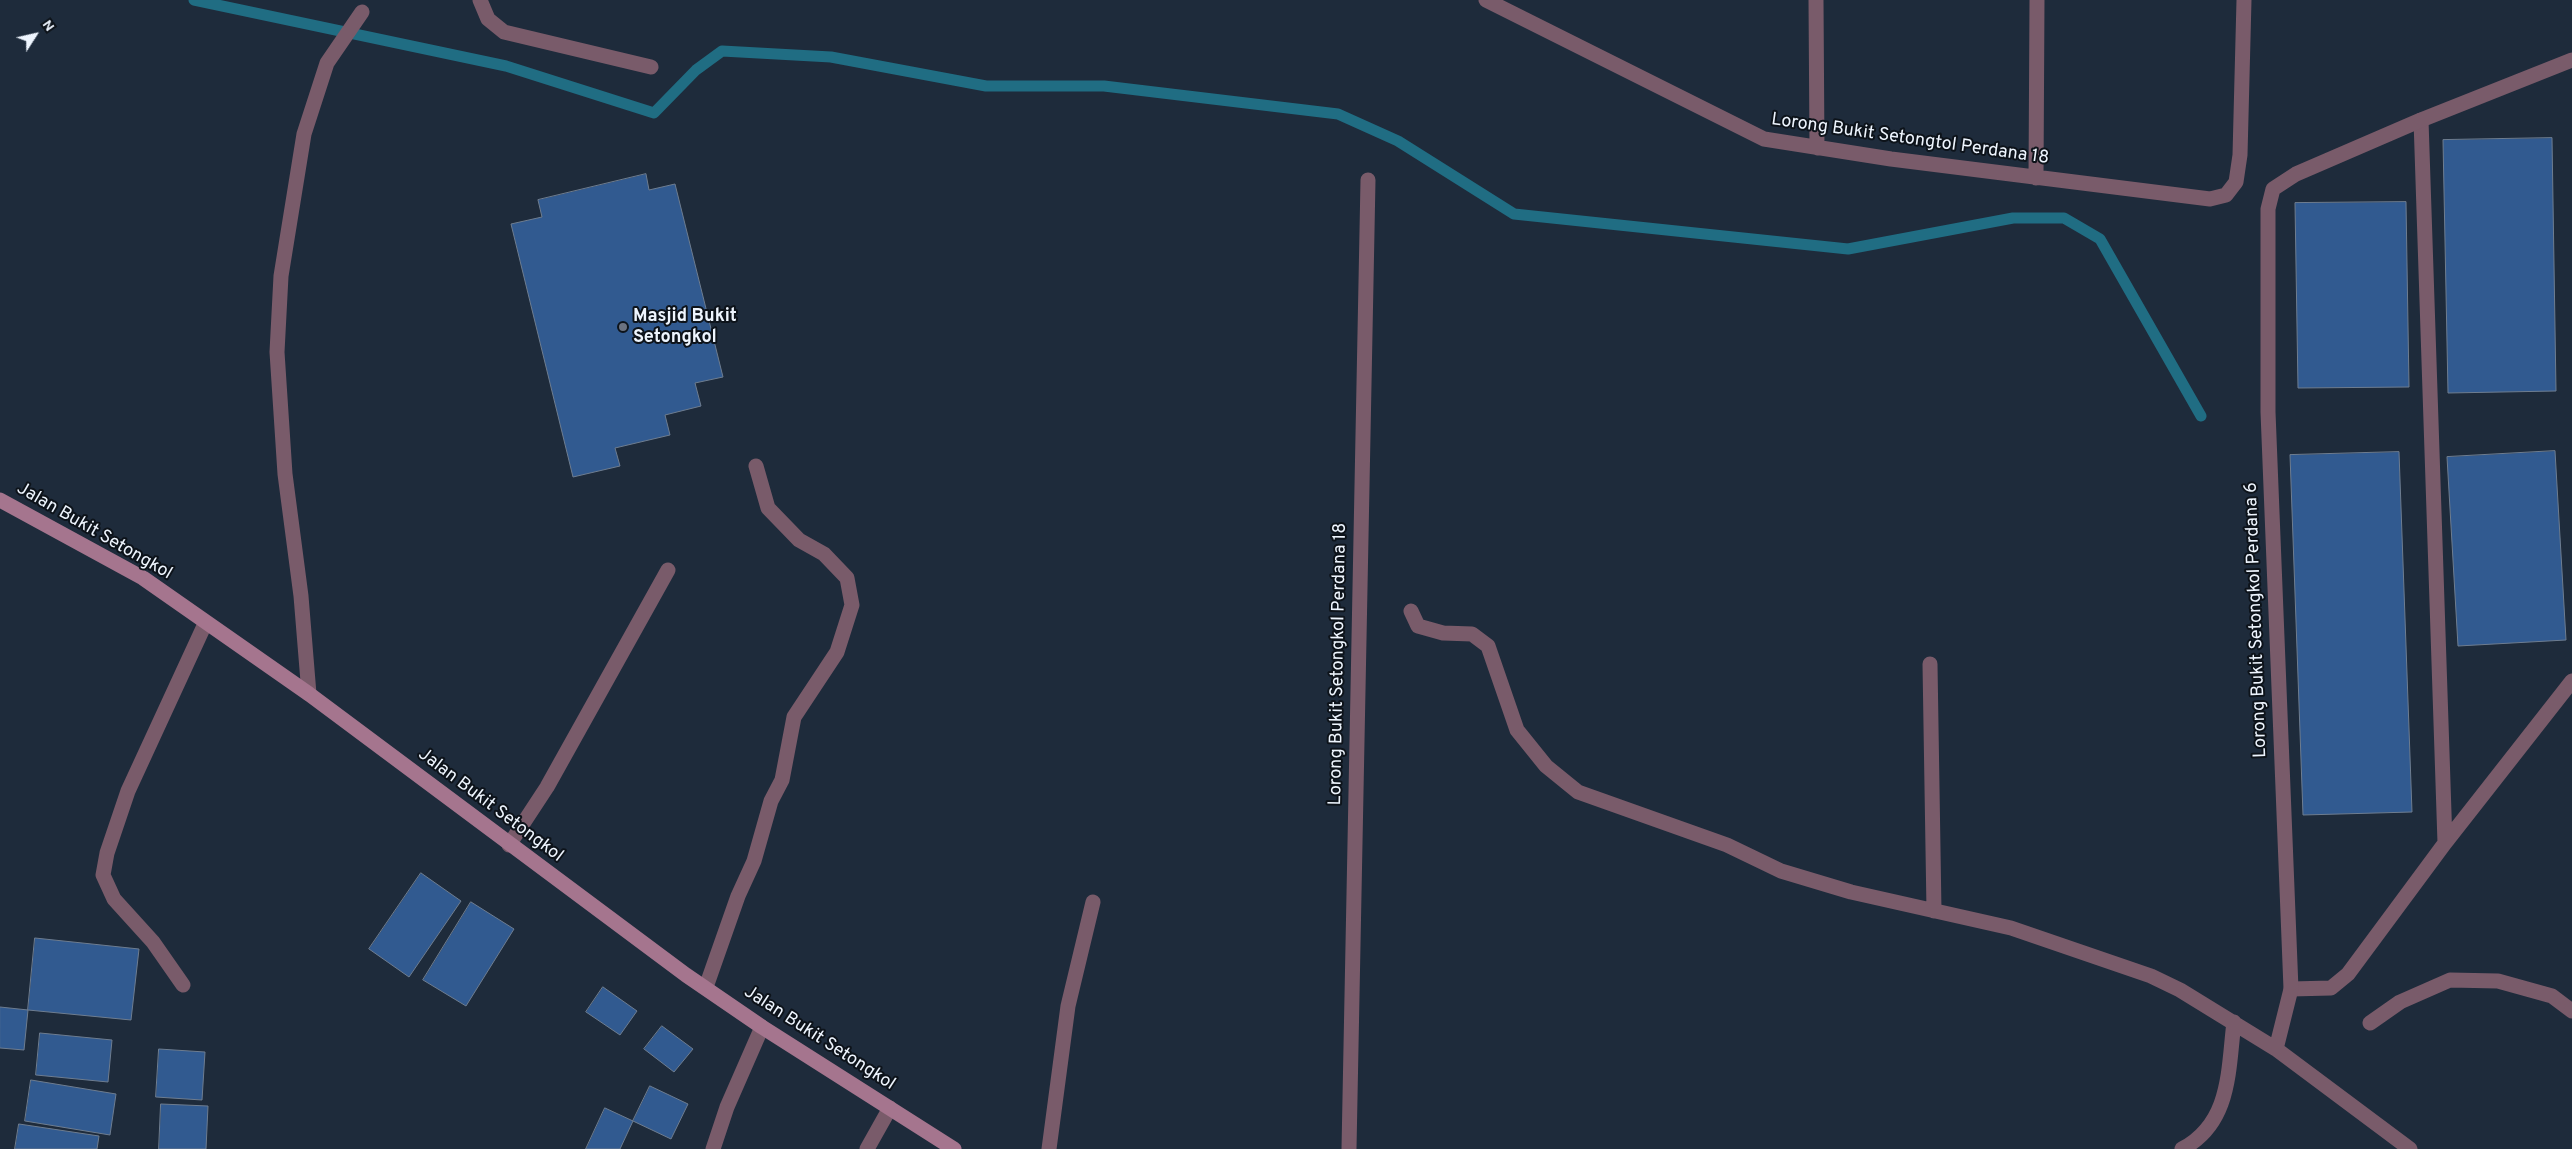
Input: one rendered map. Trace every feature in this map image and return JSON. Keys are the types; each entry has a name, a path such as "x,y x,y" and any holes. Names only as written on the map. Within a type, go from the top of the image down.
{"street":[{"path":"480,0 488,19 504,32 651,68"},
{"name":"Lorong Bukit Setongtol Perdana 18","path":"1486,0 1764,139 2036,178 2210,199 2226,195 2236,182 2240,155 2244,0"},
{"path":"1816,0 1817,148"},
{"path":"2036,178 2037,0"},
{"path":"309,694 301,596 285,474 277,352 281,276 302,143 327,63 362,12"},
{"path":"2445,843 2421,120 2572,60"},
{"name":"Lorong Bukit Setongkol Perdana 6","path":"2276,1049 2291,989 2268,412 2268,208 2273,189 2296,174 2421,120"},
{"name":"Lorong Bukit Setongkol Perdana 18","path":"1349,1149 1368,180"},
{"path":"706,987 738,896 754,861 771,801 782,780 794,717 837,652 852,605 847,578 824,554 799,540 768,508 756,466"},
{"name":"Jalan Bukit Setongkol","path":"0,500 143,578 205,624 309,694 509,845 686,975 762,1027 954,1149"},
{"path":"509,845 547,787 668,570"},
{"path":"1411,611 1418,626 1443,633 1472,634 1488,646 1517,730 1546,766 1578,792 1727,845 1781,871 1851,892 2011,928 2151,976 2180,990 2276,1049 2410,1149"},
{"path":"183,985 153,942 114,899 104,875 107,852 128,791 205,624"},
{"path":"1930,664 1934,911"},
{"path":"2291,989 2331,988 2348,974 2445,843 2572,681"},
{"path":"1049,1149 1068,1006 1093,902"},
{"path":"2370,1023 2400,1002 2450,980 2498,981 2552,996 2572,1011"},
{"path":"2182,1149 2198,1140 2213,1120 2225,1098 2234,1022"},
{"path":"713,1149 727,1107 762,1027"},
{"path":"868,1149 890,1108"}],"building":[{"path":"2552,138 2556,391 2448,393 2443,140"},
{"name":"Masjid Bukit Setongkol","path":"646,174 649,190 675,184 723,377 695,383 701,406 665,415 670,435 615,448 620,466 573,477 511,224 542,217 538,200"},
{"path":"2406,202 2409,387 2298,388 2295,203"},
{"path":"2555,451 2566,640 2458,646 2447,457"},
{"path":"2399,452 2412,812 2303,815 2290,455"},
{"path":"421,873 461,901 409,977 369,949"},
{"path":"471,902 514,929 466,1006 423,980"},
{"path":"35,938 139,949 131,1020 28,1010"},
{"path":"603,987 637,1011 620,1035 586,1012"},
{"path":"0,1007 28,1010 24,1050 0,1048"},
{"path":"662,1026 693,1049 674,1072 644,1049"},
{"path":"40,1033 112,1040 108,1082 36,1075"},
{"path":"159,1049 205,1052 202,1100 156,1097"},
{"path":"31,1080 116,1094 110,1135 25,1121"},
{"path":"650,1086 688,1104 671,1139 633,1121"},
{"path":"161,1104 208,1106 206,1149 159,1149"},
{"path":"605,1108 633,1121 620,1149 586,1149"},
{"path":"19,1124 99,1136 97,1149 15,1149"}],"waterway":[{"path":"194,0 506,66 654,113 696,70 722,51 831,57 986,86 1104,86 1338,114 1398,141 1514,214 1848,249 2013,218 2064,218 2100,239 2201,416"}],"place":[{"name":"Masjid Bukit Setongkol","path":"623,327"}]}
